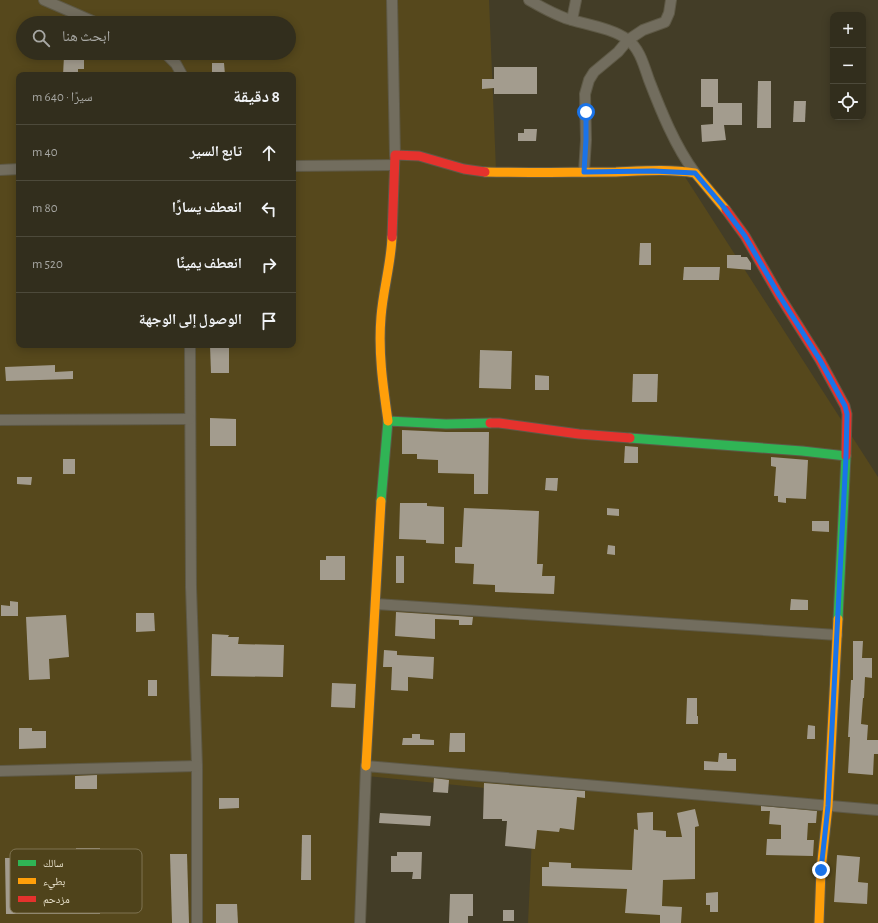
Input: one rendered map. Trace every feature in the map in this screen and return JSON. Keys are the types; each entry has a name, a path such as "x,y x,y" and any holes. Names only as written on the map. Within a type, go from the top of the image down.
{"street":[{"path":"44,0 81,16"},
{"path":"360,923 366,766 382,489 388,421 381,371 380,346 382,309 392,240 395,160 392,0"},
{"path":"529,0 542,3 548,11 620,35 628,40 635,48 644,64 649,80 679,148 695,173 722,205 745,236 779,295 820,360 842,399 847,414 828,806 821,870 819,923"},
{"path":"572,20 576,0"},
{"path":"584,172 586,140 586,87 594,72 618,52 628,40 643,30 665,22 669,12 671,0"},
{"path":"172,60 180,72"},
{"path":"296,166 395,160 419,156 464,169 481,172 532,173 653,171 695,173"},
{"path":"0,170 16,169"},
{"path":"190,348 191,587 197,766 197,923"},
{"path":"0,420 190,418"},
{"path":"388,421 446,424 499,423 600,436 802,451 846,456"},
{"path":"376,604 837,635"},
{"path":"0,771 197,766"},
{"path":"366,766 878,810"}],"shaded area":[{"path":"0,0 489,0 496,170 678,166 878,477 878,923 528,923 534,793 367,776 360,923 0,923"}],"building":[{"path":"64,60 84,60 84,69 78,69 78,72 63,72"},
{"path":"212,63 224,63 225,72 212,72"},
{"path":"494,67 537,67 537,94 494,94 494,88 482,89 482,79 494,79"},
{"path":"701,79 718,79 718,103 742,103 742,125 724,125 726,140 702,142 701,125 713,124 713,107 701,107"},
{"path":"758,81 771,81 771,128 757,128"},
{"path":"794,101 806,101 805,122 793,122"},
{"path":"524,129 537,129 536,141 518,141 518,133 524,133"},
{"path":"640,243 651,243 651,265 639,265"},
{"path":"727,255 741,255 741,257 747,257 751,263 751,270 727,268"},
{"path":"684,267 720,267 719,280 683,280"},
{"path":"210,348 229,348 229,373 211,373"},
{"path":"480,350 512,351 511,389 479,388"},
{"path":"55,365 55,372 73,371 73,379 6,381 5,367"},
{"path":"633,374 658,374 657,402 632,402"},
{"path":"535,375 549,376 549,390 535,390"},
{"path":"210,418 236,419 236,446 210,446"},
{"path":"402,430 489,432 488,494 474,494 474,474 438,473 438,460 417,459 417,454 402,454"},
{"path":"625,446 638,447 638,463 624,463"},
{"path":"771,457 808,460 806,499 786,498 786,503 778,502 778,496 774,496 776,467 771,466"},
{"path":"63,459 75,459 75,474 63,474"},
{"path":"17,477 32,477 31,485 17,484"},
{"path":"546,478 558,478 557,491 545,490"},
{"path":"400,503 427,503 427,506 444,507 444,544 426,543 426,540 399,539"},
{"path":"464,508 539,511 537,564 543,564 542,576 555,576 554,594 495,592 495,585 473,584 474,564 455,563 455,547 462,547"},
{"path":"607,508 619,509 619,516 607,515"},
{"path":"812,521 829,521 829,532 812,531"},
{"path":"608,545 615,546 615,555 607,554"},
{"path":"326,556 345,556 345,580 320,580 320,560 326,560"},
{"path":"396,556 404,556 404,583 396,583"},
{"path":"791,599 808,600 808,610 790,610"},
{"path":"10,601 18,602 18,616 1,616 1,605 10,606"},
{"path":"396,612 473,617 472,625 459,625 459,620 435,619 435,639 395,636"},
{"path":"136,613 154,613 155,631 136,632"},
{"path":"66,615 69,657 49,659 50,679 29,680 26,617"},
{"path":"212,634 229,635 228,637 239,637 238,644 284,645 283,677 211,676"},
{"path":"853,641 863,641 862,658 872,658 872,678 865,677 861,724 868,725 867,740 878,740 878,754 874,754 873,775 848,773 851,680 853,680"},
{"path":"384,650 397,651 397,655 434,657 433,679 408,677 408,691 391,690 392,667 383,667"},
{"path":"148,680 157,680 157,696 148,696"},
{"path":"332,683 356,684 355,708 331,707"},
{"path":"687,698 697,698 698,724 686,724"},
{"path":"808,725 815,726 815,739 807,739"},
{"path":"19,728 32,728 32,731 46,731 46,748 19,749"},
{"path":"450,733 465,733 465,752 449,752"},
{"path":"412,734 420,734 420,739 434,740 434,745 402,745 403,738 412,738"},
{"path":"719,753 727,753 727,759 736,759 736,771 704,770 704,761 718,762"},
{"path":"97,775 97,789 75,789 75,776"},
{"path":"434,778 449,780 448,793 433,792"},
{"path":"484,783 585,791 585,798 577,797 574,830 560,828 559,832 537,830 535,849 505,846 507,821 502,821 502,819 483,819"},
{"path":"219,798 239,798 239,808 219,809"},
{"path":"761,806 817,811 816,823 808,823 807,840 814,840 813,856 766,855 767,839 781,839 781,825 769,824 770,811 761,811"},
{"path":"695,809 699,826 695,827 695,879 663,880 662,906 682,907 681,923 660,923 660,915 625,913 627,889 542,886 542,867 549,867 549,862 571,863 571,868 632,870 634,829 638,830 637,813 653,812 653,830 666,831 666,837 682,837 677,813"},
{"path":"380,813 431,816 430,826 379,823"},
{"path":"302,835 311,835 311,880 301,880"},
{"path":"76,848 100,848 100,849"},
{"path":"397,852 422,852 421,879 412,879 413,872 391,872 391,856 397,856"},
{"path":"170,854 187,854 189,923 172,923"},
{"path":"837,855 860,857 858,882 868,883 867,904 834,902"},
{"path":"5,858 10,858 10,913 100,914 6,914"},
{"path":"718,892 718,912 710,912 710,905 706,905 706,893"},
{"path":"450,894 473,894 473,916 468,916 468,923 449,923"},
{"path":"216,904 237,904 238,923 216,923"},
{"path":"503,910 514,910 514,921 503,921"}],"traffic: fast":[{"path":"381,501 388,421 446,424 490,423"},
{"path":"630,438 802,451 846,456 838,619"}],"traffic: slow":[{"path":"485,172 665,171 695,173 726,210"},
{"path":"388,421 384,395 380,330 392,237"},
{"path":"366,766 381,501"},
{"path":"819,923 821,870 828,806 838,619"}],"traffic: jam":[{"path":"392,237 395,155 419,156 464,169 485,172"},
{"path":"726,210 745,236 779,295 820,360 845,406 847,414 846,456"},
{"path":"490,423 579,434 630,438"}],"route":[{"path":"586,112 584,172 671,171 695,173 722,205 745,236 779,295 820,360 845,406 847,414 845,482 828,806 821,870"}]}
